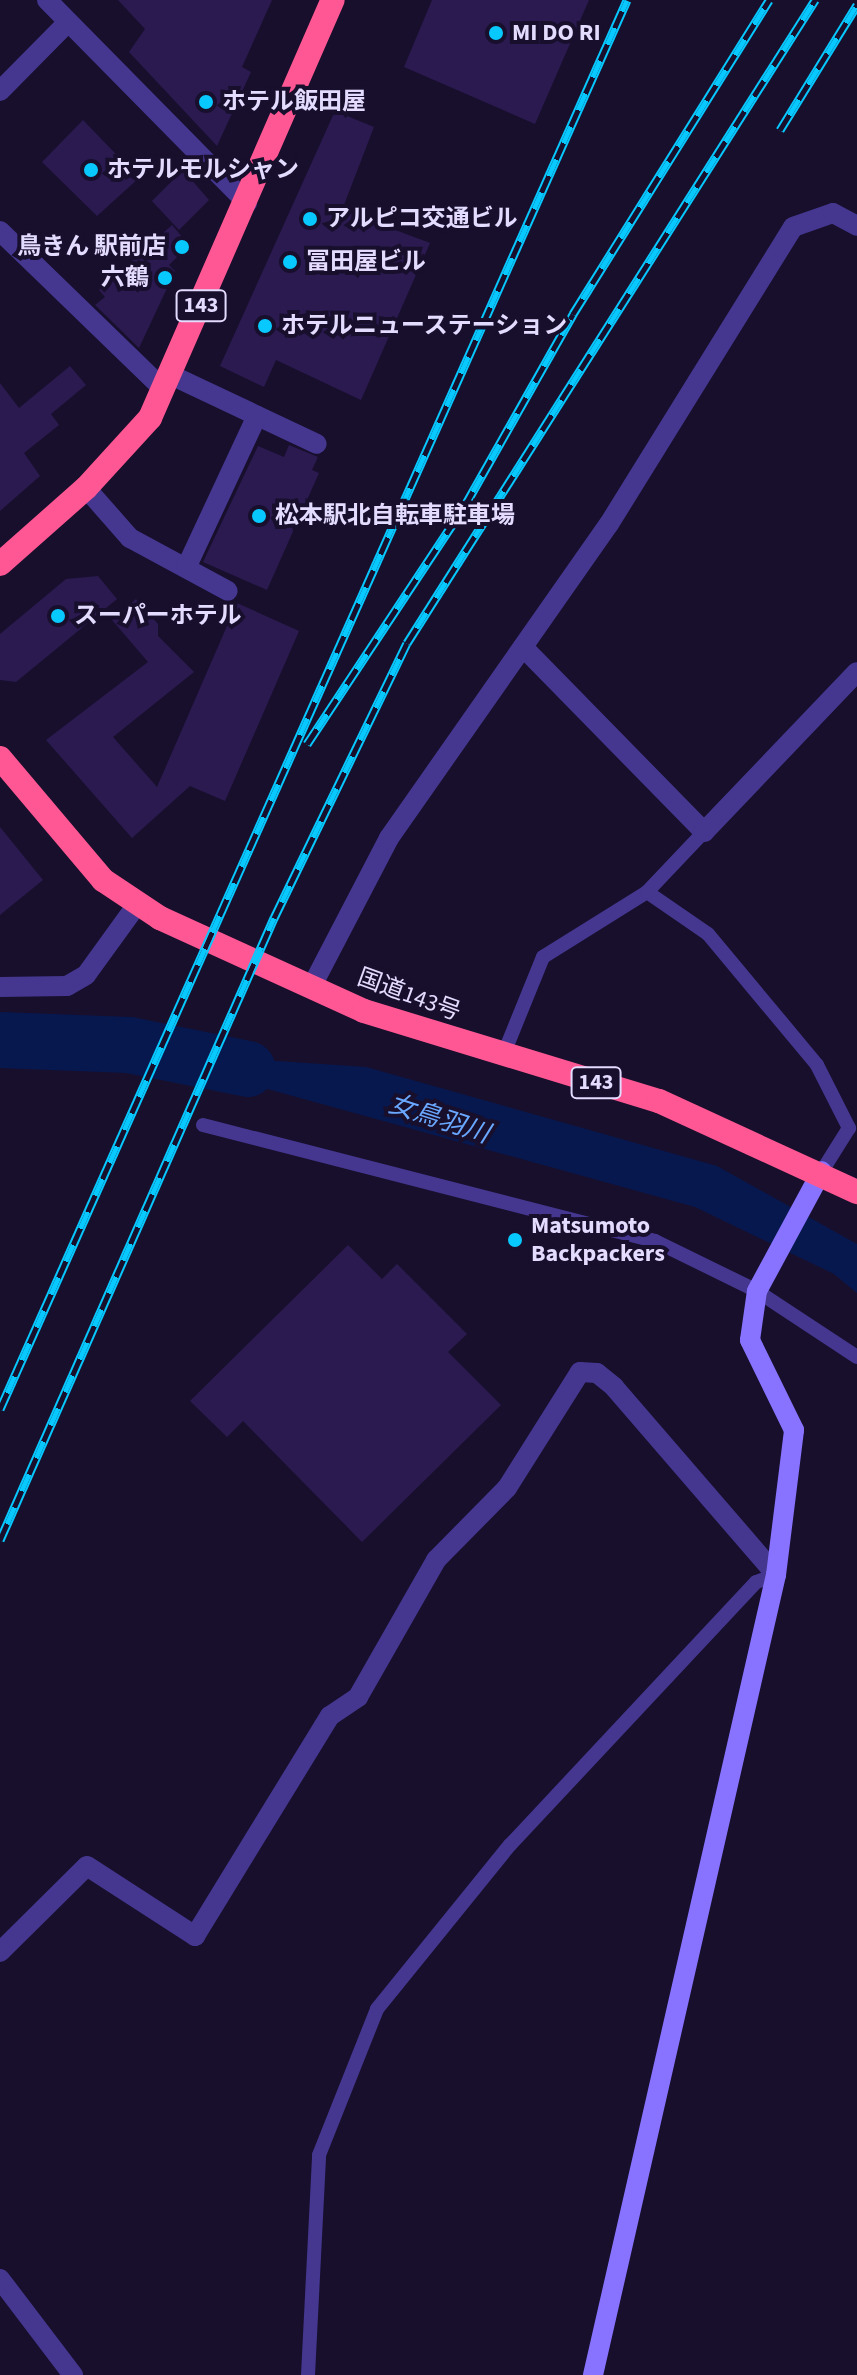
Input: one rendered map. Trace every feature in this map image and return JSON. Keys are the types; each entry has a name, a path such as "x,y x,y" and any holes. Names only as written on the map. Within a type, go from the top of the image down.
{"highway":[{"name":"143","path":"0,564 86,488 131,443 168,382 333,0"},
{"name":"国道143号","path":"0,758 103,880 136,906 312,986 502,1058 659,1101 822,1171 857,1192"}],"street":[{"path":"47,0 247,203"},
{"path":"0,91 68,22"},
{"path":"312,986 389,838 523,647 793,227 833,213 857,226"},
{"path":"0,231 168,382 257,416 310,445"},
{"path":"186,568 257,416"},
{"path":"86,488 107,520 228,591"},
{"path":"523,647 704,832 857,672"},
{"path":"0,987 67,986 86,975 136,906"},
{"path":"593,2375 776,1575 794,1430 750,1340 757,1291 765,1271 822,1171"},
{"path":"0,1952 87,1866 195,1936 330,1716 358,1697 436,1560 507,1488 580,1372 597,1373 614,1387 776,1575"},
{"path":"0,2279 73,2375"}],"lane":[{"path":"502,1058 543,957 647,892 704,832"},
{"path":"647,892 708,934 817,1065 849,1128 822,1171"},
{"path":"203,1125 655,1241 757,1291 857,1357"},
{"path":"308,2375 319,2155 377,2009 510,1845 756,1582 776,1575"}],"water":[{"path":"130,1051 366,1067 717,1166 857,1244 857,1293 834,1274 695,1207"}],"building":[{"name":"ホテル飯田屋","path":"118,0 272,0 242,67 251,72 217,146 129,52 145,29"},
{"name":"MI DO RI","path":"432,0 589,0 535,124 404,67"},
{"path":"335,111 374,127 342,210 430,243 361,400 276,360 264,387 220,366"},
{"name":"ホテルモルシャン","path":"83,120 139,178 97,216 42,162"},
{"path":"183,170 209,200 179,230 152,201"},
{"path":"172,225 189,245 169,265 175,271 139,348 95,305 105,297 99,290"},
{"path":"70,366 86,385 51,414 59,425 24,453 40,476 0,511 0,383 19,408"},
{"name":"松本駅北自転車駐車場","path":"289,445 318,457 312,470 319,473 267,590 203,562 258,446 284,457"},
{"name":"スーパーホテル","path":"98,576 117,599 16,682 0,680 0,634 66,579"},
{"path":"136,599 158,624 158,636 194,672 113,737 157,787 237,603 299,631 225,801 190,786 132,838 46,740 148,662 112,620"},
{"path":"0,827 43,880 0,915"},
{"path":"348,1245 382,1279 397,1264 467,1334 448,1352 501,1405 362,1542 243,1421 227,1437 190,1401"}],"waterway":[{"name":"女鳥羽川","path":"0,1040 129,1045 248,1069"}],"railway":[{"path":"0,1409 627,0"},
{"path":"307,744 464,507 573,314 769,0"},
{"path":"0,1540 274,918 407,643 815,0"},
{"path":"780,130 857,5"}],"place":[{"name":"MI DO RI","path":"496,33"},
{"name":"ホテル飯田屋","path":"206,102"},
{"name":"ホテルモルシャン","path":"91,170"},
{"name":"アルピコ交通ビル","path":"310,219"},
{"name":"鳥きん 駅前店","path":"182,247"},
{"name":"冨田屋ビル","path":"290,262"},
{"name":"六鶴","path":"165,278"},
{"name":"ホテルニューステーション","path":"265,326"},
{"name":"松本駅北自転車駐車場","path":"259,516"},
{"name":"スーパーホテル","path":"58,616"},
{"name":"Matsumoto Backpackers","path":"515,1240"}]}
